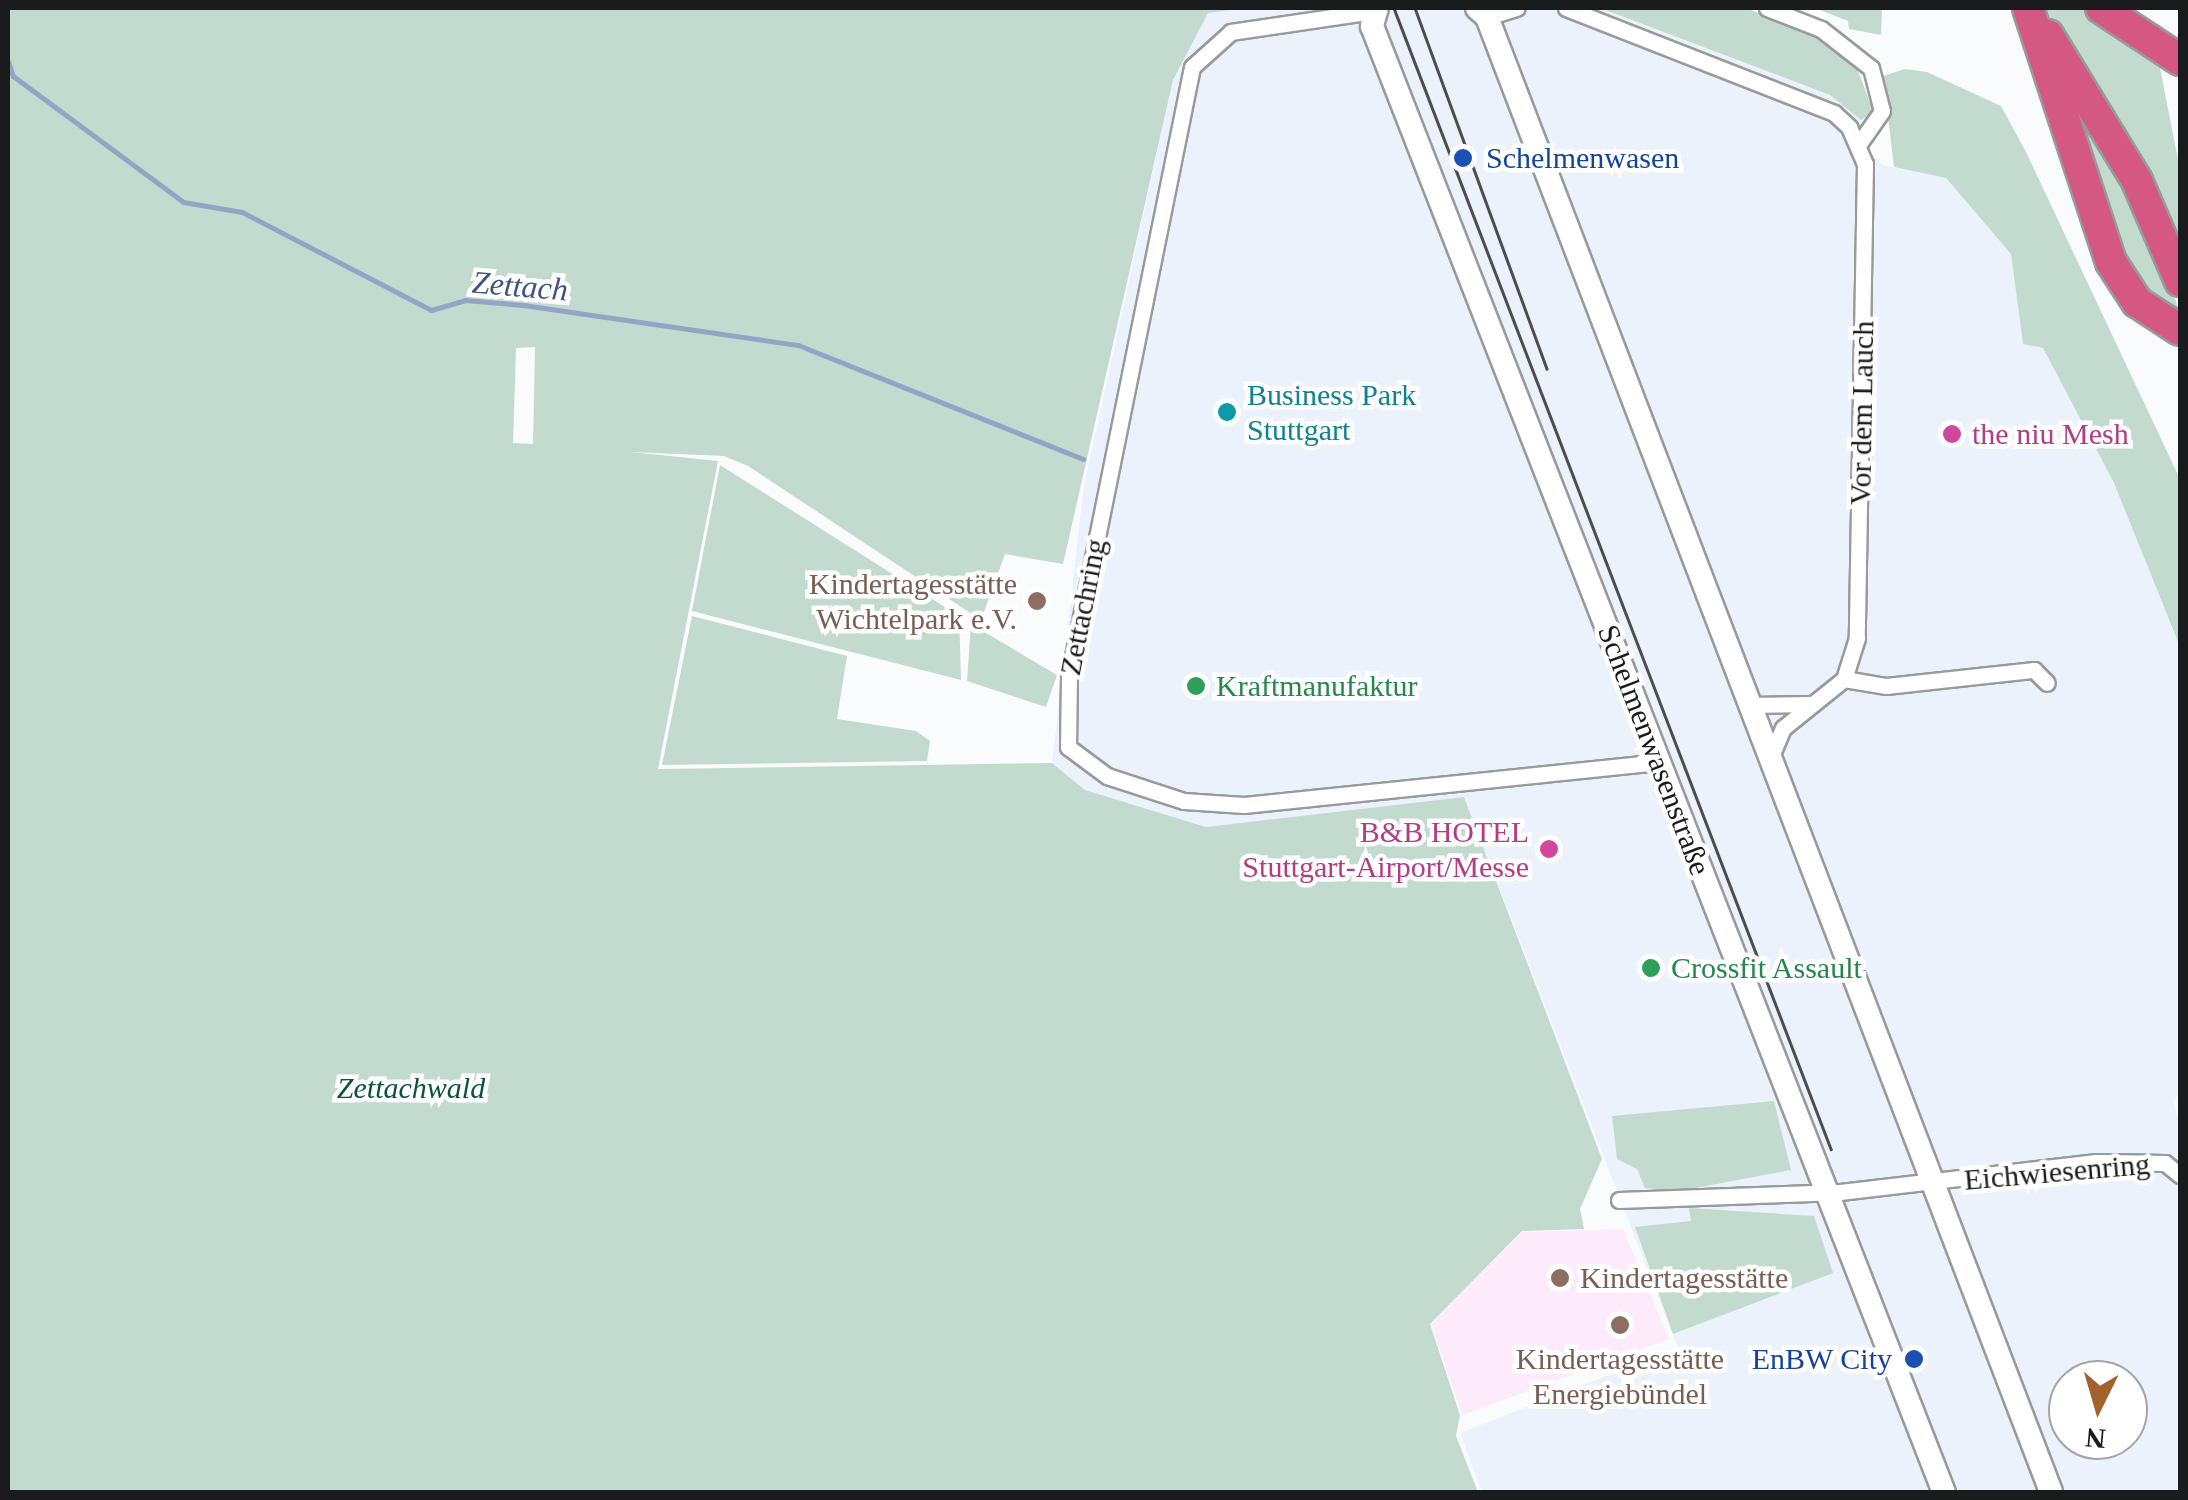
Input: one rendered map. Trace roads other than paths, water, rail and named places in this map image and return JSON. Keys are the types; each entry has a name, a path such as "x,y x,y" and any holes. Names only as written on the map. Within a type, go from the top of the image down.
{"highway":[{"path":"2029,8 2128,164 2180,281"},
{"path":"2029,8 2111,262 2138,302 2174,328"},
{"path":"2104,10 2180,60"}],"street":[{"path":"1517,8 1482,12 1929,1184 2051,1492"},
{"path":"1566,8 1803,98 1834,113 1858,146 1880,118 1871,68 1821,29 1766,8"},
{"name":"Schelmenwasenstraße","path":"1375,9 1372,26 1944,1492"},
{"name":"Zettachring","path":"1375,9 1232,32 1192,67 1069,676 1063,722 1068,747 1107,776 1184,800 1244,805 1659,762"},
{"name":"Vor dem Lauch","path":"1844,679 1857,638 1867,182 1858,146"},
{"path":"1768,761 1784,728 1844,679 1886,686 2034,670 2047,683"},
{"path":"1747,705 1816,703"},
{"name":"Eichwiesenring","path":"1828,1192 1929,1184 2096,1162 2165,1163 2180,1175"},
{"path":"1619,1200 1828,1192"}],"waterway":[{"name":"Zettach","path":"8,61 13,76 183,202 242,212 431,310 465,300 523,305 798,345 1083,459"}],"tram line":[{"path":"1394,8 1831,1149"},
{"path":"1415,8 1547,369"}],"place":[{"name":"Schelmenwasen","path":"1463,158"},
{"name":"Business Park Stuttgart","path":"1227,412"},
{"name":"the niu Mesh","path":"1952,434"},
{"name":"Kindertagesstätte Wichtelpark e.V.","path":"1037,601"},
{"name":"Kraftmanufaktur","path":"1196,686"},
{"name":"B&B HOTEL Stuttgart-Airport/Messe","path":"1549,849"},
{"name":"Crossfit Assault","path":"1651,968"},
{"name":"Kindertagesstätte","path":"1560,1278"},
{"name":"Kindertagesstätte Energiebündel","path":"1620,1325"},
{"name":"EnBW City","path":"1914,1359"}],"park label":[{"name":"Zettachwald","path":"411,1088"}]}
